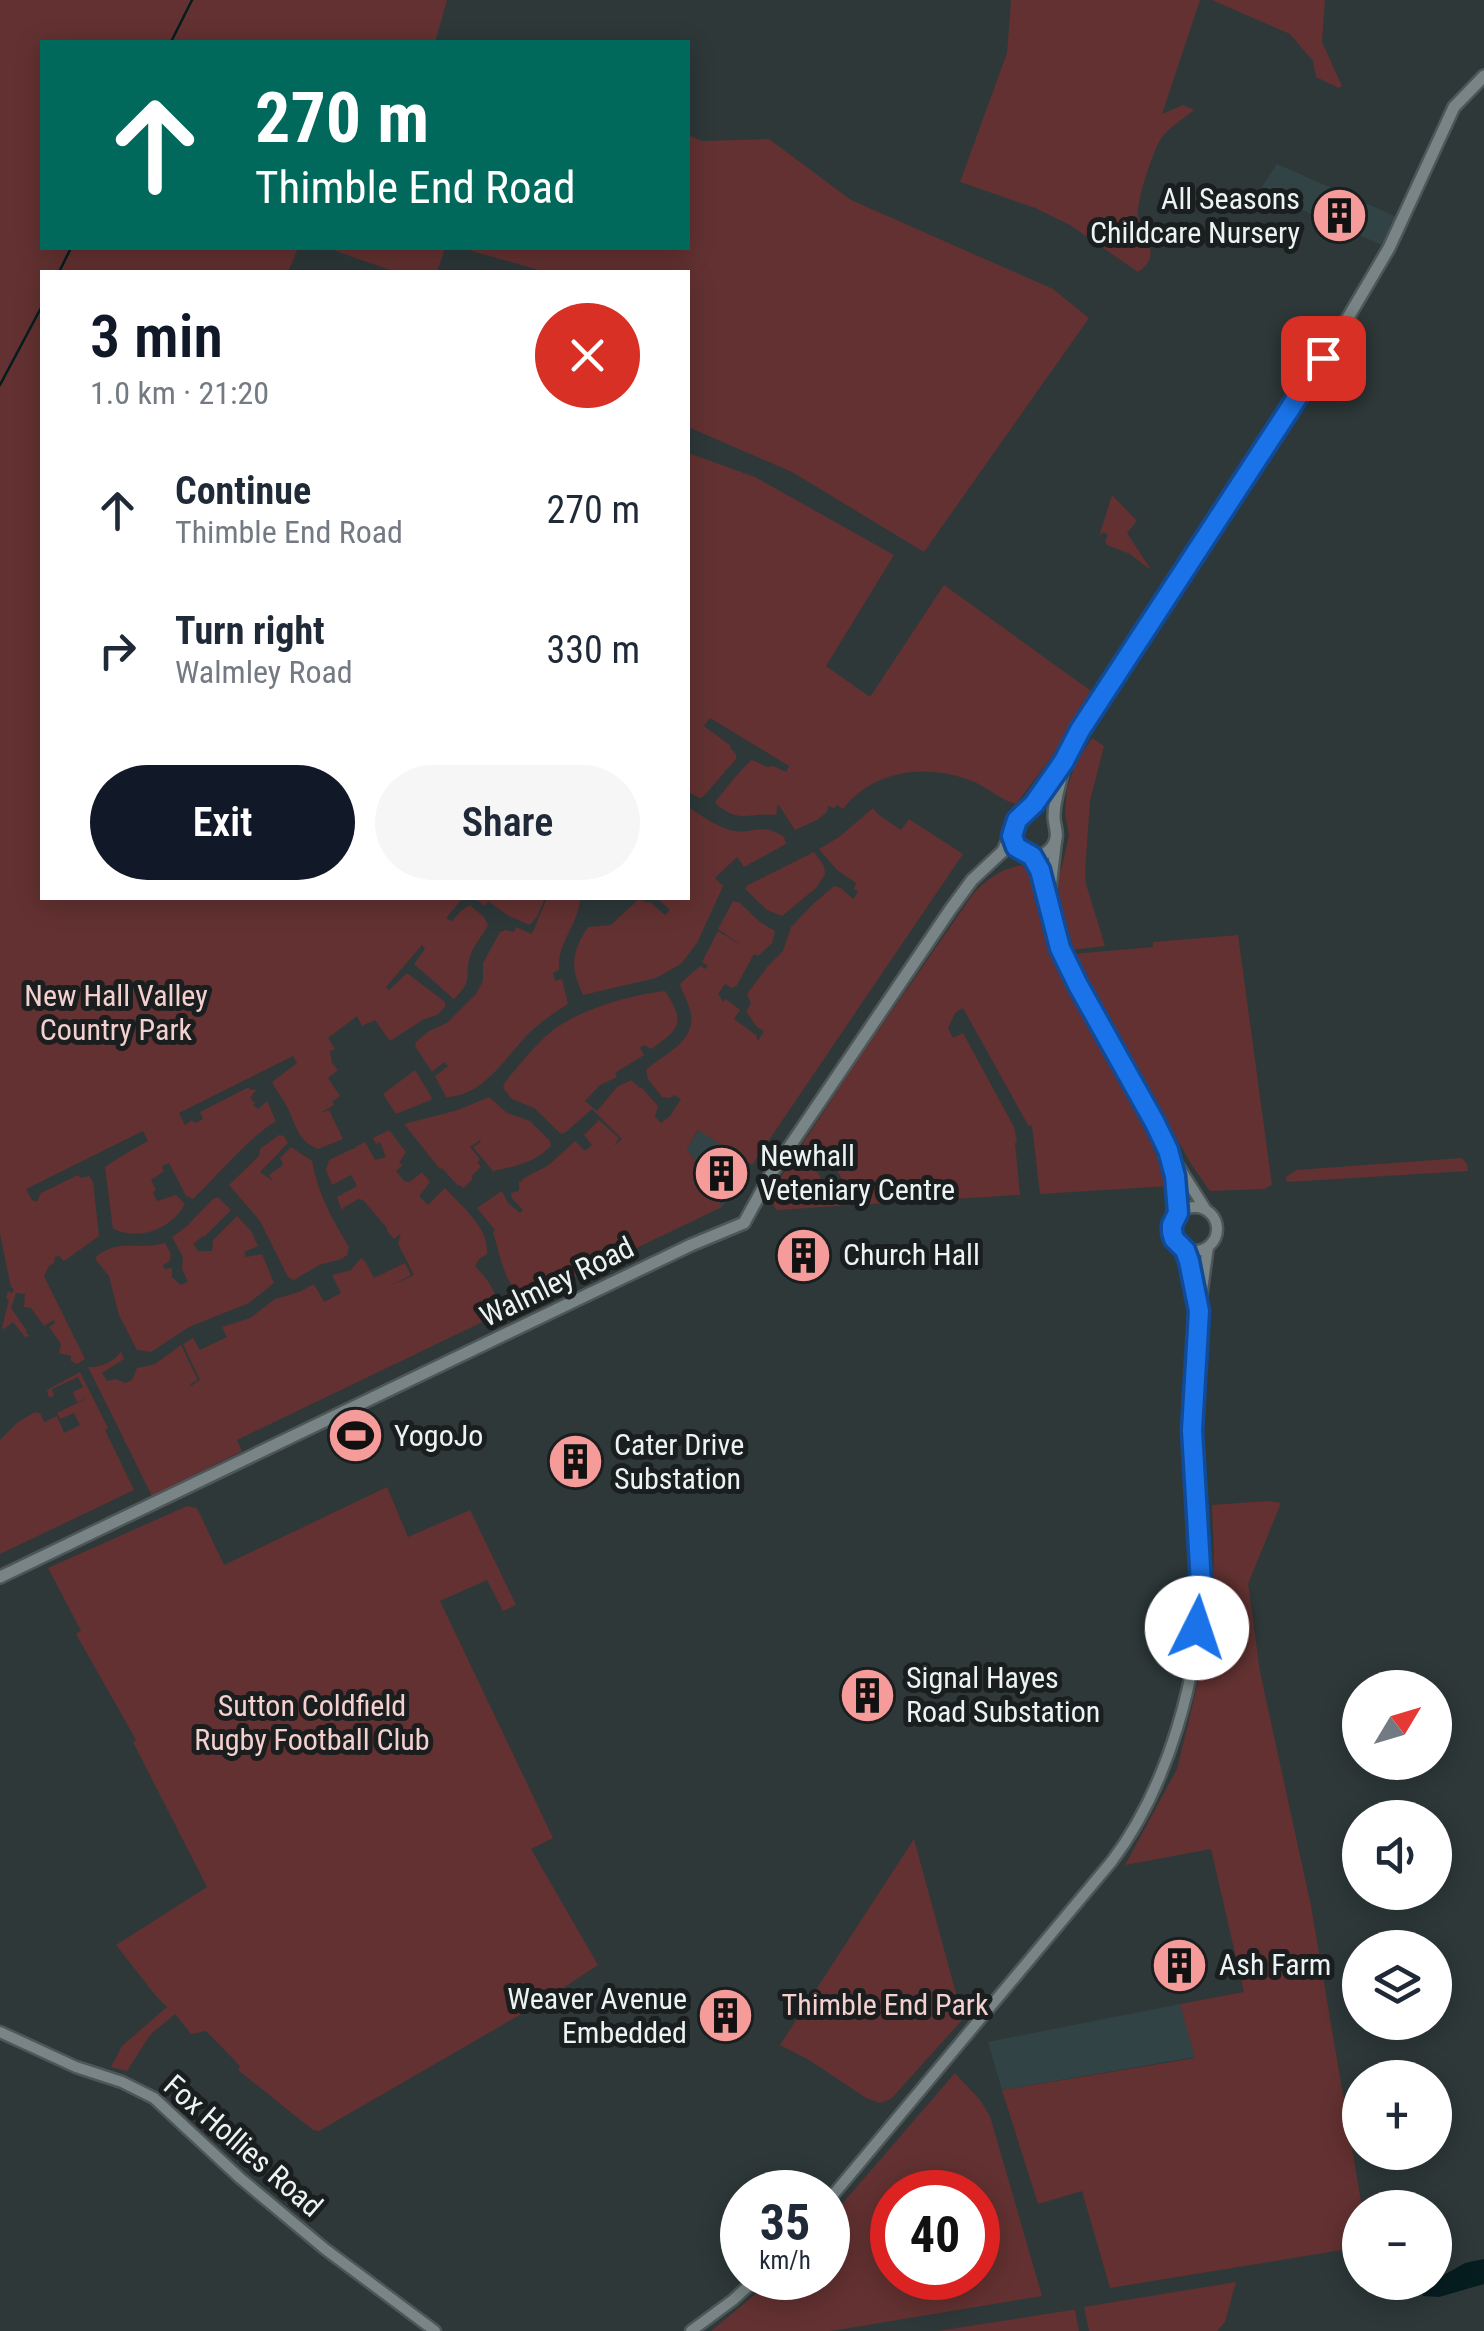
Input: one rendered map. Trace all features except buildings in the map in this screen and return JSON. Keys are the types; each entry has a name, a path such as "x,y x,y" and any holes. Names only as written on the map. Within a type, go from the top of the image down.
{"main road":[{"path":"1029,855 1016,847 1014,826 1064,761 1080,730 1338,333 1390,248 1454,107 1484,76"},
{"path":"1053,822 1064,761"},
{"path":"989,864 1044,854 1056,839 1053,822 1042,813 1024,815"},
{"name":"Walmley Road","path":"0,1577 744,1223 771,1174 950,910 1012,836"}],"street":[{"path":"1049,899 1056,839"},
{"path":"1029,855 1040,870 1060,948 1078,985 1168,1150 1206,1210"},
{"path":"1168,1150 1178,1196 1172,1232 1185,1250 1199,1311"},
{"path":"850,2175 1112,1861 1162,1769 1190,1678 1201,1584 1192,1430 1199,1311 1208,1247 1216,1236 1217,1226 1212,1214 1195,1206 1178,1213"},
{"path":"1185,1250 1208,1247"},
{"name":"Fox Hollies Road","path":"0,2032 154,2098 312,2238 435,2331"},
{"path":"691,2331 733,2300"}],"shaded area":[{"path":"1277,164 1397,217 1384,246 1259,191"},
{"path":"699,1129 731,1151 726,1159 746,1173 722,1207 687,1149"},
{"path":"1180,2004 1196,2057 1002,2090 988,2042"}],"green space":[{"name":"New Hall Valley Country Park","path":"0,0 447,0 436,40 40,40 40,250 297,250 289,270 40,270 40,900 461,900 446,918 452,921 470,905 488,925 471,954 464,987 454,999 414,964 425,949 422,945 386,987 389,990 407,973 445,1002 437,1015 390,1041 375,1020 362,1026 357,1016 328,1038 335,1049 330,1051 332,1063 338,1070 328,1078 340,1096 320,1113 329,1110 343,1139 318,1149 299,1134 272,1082 297,1063 293,1056 179,1113 185,1125 192,1120 195,1123 203,1119 200,1112 249,1087 257,1089 250,1098 253,1105 258,1109 267,1101 276,1121 243,1147 193,1199 186,1196 169,1163 162,1166 164,1171 151,1180 157,1201 176,1195 185,1204 163,1226 134,1234 113,1229 105,1167 148,1141 143,1131 26,1189 37,1202 41,1193 78,1175 89,1176 93,1182 99,1236 64,1261 55,1257 44,1276 85,1359 77,1364 71,1356 59,1353 61,1344 49,1327 54,1320 44,1326 31,1308 24,1307 25,1294 16,1293 11,1308 30,1336 25,1337 13,1322 2,1328 8,1291 12,1293 14,1289 0,1234"},
{"path":"1011,0 1200,0 1162,114 1183,105 1194,110 1162,137 1149,166 1138,219 1150,257 1138,272 1070,225 1035,208 960,182 1007,53"},
{"path":"1212,0 1325,0 1322,42 1342,86 1316,77 1313,61 1290,34"},
{"path":"690,136 702,141 769,139 851,200 1053,289 1089,318 924,552 792,472 690,428 690,270 539,270 468,250 690,250"},
{"path":"333,250 444,250 438,270 390,270"},
{"path":"690,454 755,477 894,555 826,666 870,697 944,585 1098,696 1016,804 957,776 921,772 903,773 870,785 843,809 828,806 817,820 795,830 778,804 776,815 738,816 715,803 752,760 786,772 789,766 710,718 704,726 731,746 736,759 700,798 690,793"},
{"path":"1112,495 1137,521 1127,533 1149,569 1130,554 1107,545 1108,535 1103,532 1099,537"},
{"path":"1092,738 1104,746 1090,801 1085,873 1105,946 1072,950 1061,911 1059,871 1069,836 1067,789 1075,764"},
{"path":"690,808 730,830 762,829 784,837 786,844 744,867 737,857 715,878 723,886 697,943 681,964 656,978 583,995 574,960 588,927 611,925 638,900 650,902 665,915 670,910 659,900 690,900"},
{"path":"873,808 901,830 909,819 963,854 752,1165 698,1130 687,1149 722,1207 528,1300 520,1295 504,1271 495,1230 477,1208 502,1191 520,1213 523,1210 511,1193 519,1191 519,1181 549,1165 575,1141 585,1151 592,1145 584,1135 599,1120 619,1138 614,1146 622,1139 592,1109 561,1134 534,1108 512,1099 503,1088 505,1082 540,1042 564,1022 606,1004 665,991 676,1011 674,1030 651,1049 644,1045 640,1048 644,1055 615,1073 617,1077 600,1085 585,1101 597,1111 617,1087 631,1080 658,1106 655,1117 661,1123 681,1099 674,1095 662,1097 646,1070 686,1037 691,1018 680,984 700,966 706,969 708,966 702,962 718,931 744,947 718,929 733,901 775,931 772,943 758,956 754,954 737,985 732,988 725,984 718,994 723,1002 726,999 740,1010 734,1019 756,1035 758,1041 764,1031 746,1011 751,1003 747,994 783,951 791,927 813,904 834,886 853,899 858,892 854,889 856,883 837,870 819,849"},
{"path":"814,852 825,874 816,888 782,916 767,910 746,890 746,886"},
{"path":"1022,865 1034,883 1059,968 1134,1109 1169,1186 1040,1194 1032,1126 963,1008 955,1013 948,1028 953,1038 963,1033 1014,1127 1020,1195 857,1205 820,1141 805,1150 841,1206 776,1210 769,1195 973,894 995,875"},
{"path":"477,900 544,900 530,925 488,901 485,906"},
{"path":"546,900 580,900 561,951 559,970 553,973 555,981 562,979 568,1004 530,1032 483,1083 460,1095 446,1097 435,1076 448,1066 444,1062 432,1072 416,1042 447,1023 476,994 483,981 483,963 500,932 514,932 516,927 532,934"},
{"path":"1238,935 1272,1185 1264,1189 1210,1191 1073,954"},
{"path":"415,1070 432,1098 396,1114 383,1094"},
{"path":"489,1097 507,1113 530,1121 551,1146 531,1160 493,1171 473,1147 480,1140 470,1147 481,1167 463,1188 440,1169 404,1124 458,1110"},
{"path":"389,1130 406,1152 399,1163 403,1165 396,1171 404,1181 410,1182 422,1172 430,1182 419,1196 428,1205 445,1188 479,1226 487,1254 475,1266 492,1288 499,1314 237,1440 242,1451 152,1496 88,1367 107,1363 121,1351 124,1359 102,1373 107,1381 125,1383 132,1380 137,1368 155,1364 181,1345 198,1380 191,1386 200,1380 183,1344 193,1338 200,1350 227,1337 222,1327 250,1318 275,1299 314,1284 324,1302 341,1293 332,1275 351,1270 361,1258 374,1278 405,1263 411,1275 390,1286 414,1275 398,1244 401,1233 394,1239 363,1200 342,1211 337,1197 357,1186 351,1175 332,1185 326,1170 329,1160 365,1142 375,1160 386,1157 380,1142 376,1144 373,1138"},
{"path":"279,1135 288,1143 260,1172 273,1181 269,1175 283,1165 280,1158 291,1147 312,1161 326,1206 349,1247 342,1259 319,1265 294,1280 288,1277 260,1221 229,1185 259,1156 260,1149"},
{"path":"1462,1158 1468,1171 1287,1182 1286,1177 1296,1170"},
{"path":"218,1197 231,1210 193,1244 198,1251 212,1251 213,1240 237,1216 258,1246 244,1252 246,1257 262,1254 274,1283 249,1303 189,1327 151,1352 137,1350 119,1315 109,1276 96,1257 121,1246 165,1243 171,1254 164,1269 172,1268 172,1277 181,1285 188,1282 182,1269 183,1257 172,1237"},
{"path":"80,1372 134,1490 0,1554 0,1440 35,1412 40,1413 44,1422 57,1416 64,1433 80,1425 74,1413 60,1419 57,1413 87,1398 77,1402 73,1392 83,1387 78,1377 52,1389 54,1396 49,1398 47,1390"},
{"name":"Sutton Coldfield Rugby Football Club","path":"387,1487 408,1537 470,1510 516,1605 503,1611 487,1580 440,1601 553,1838 531,1849 598,1965 537,2005 319,2131 238,2070 240,2066 206,2031 191,2034 175,2014 150,2035 127,2071 111,2067 122,2046 167,2007 116,1945 207,1887 133,1742 136,1740 76,1634 81,1631 48,1568 187,1506 197,1508 224,1565"},
{"path":"1281,1503 1248,1584 1260,1672 1311,1906 1342,2089 1342,2170 1356,2170 1359,2190 1342,2190 1342,2250 1110,2288 1082,2191 1038,2204 1002,2090 1195,2058 1180,2004 1244,1992 1211,1849 1125,1865 1177,1769 1210,1632 1212,1505"},
{"name":"Thimble End Park","path":"914,1839 963,2019 891,2099 880,2103 780,2045"},
{"path":"955,2073 990,2116 1042,2296 831,2331 711,2331 748,2300 850,2300 850,2195 870,2171 870,2300 1000,2300 1000,2170 871,2170"},
{"path":"1236,2282 1225,2322 1217,2331 1089,2331 1084,2307"},
{"path":"1075,2310 1079,2331 938,2331"}],"water":[{"path":"1484,2259 1484,2284 1452,2293 1452,2270"}],"waterway":[{"path":"172,40 192,0"},
{"path":"60,270 70,250"},
{"path":"0,385 40,310"}],"place":[{"name":"All Seasons Childcare Nursery","path":"1339,216"},
{"name":"Newhall Veteniary Centre","path":"721,1173"},
{"name":"Church Hall","path":"804,1255"},
{"name":"YogoJo","path":"355,1436"},
{"name":"Cater Drive Substation","path":"575,1462"},
{"name":"Signal Hayes Road Substation","path":"867,1695"},
{"name":"Ash Farm","path":"1180,1965"},
{"name":"Weaver Avenue Embedded","path":"726,2016"}],"route":[{"path":"1197,1628 1201,1584 1192,1430 1199,1311 1189,1261 1172,1232 1178,1213 1175,1176 1155,1123 1060,948 1040,870 1032,856 1016,847 1012,836 1017,820 1034,804 1064,761 1080,730 1323,358"}]}
